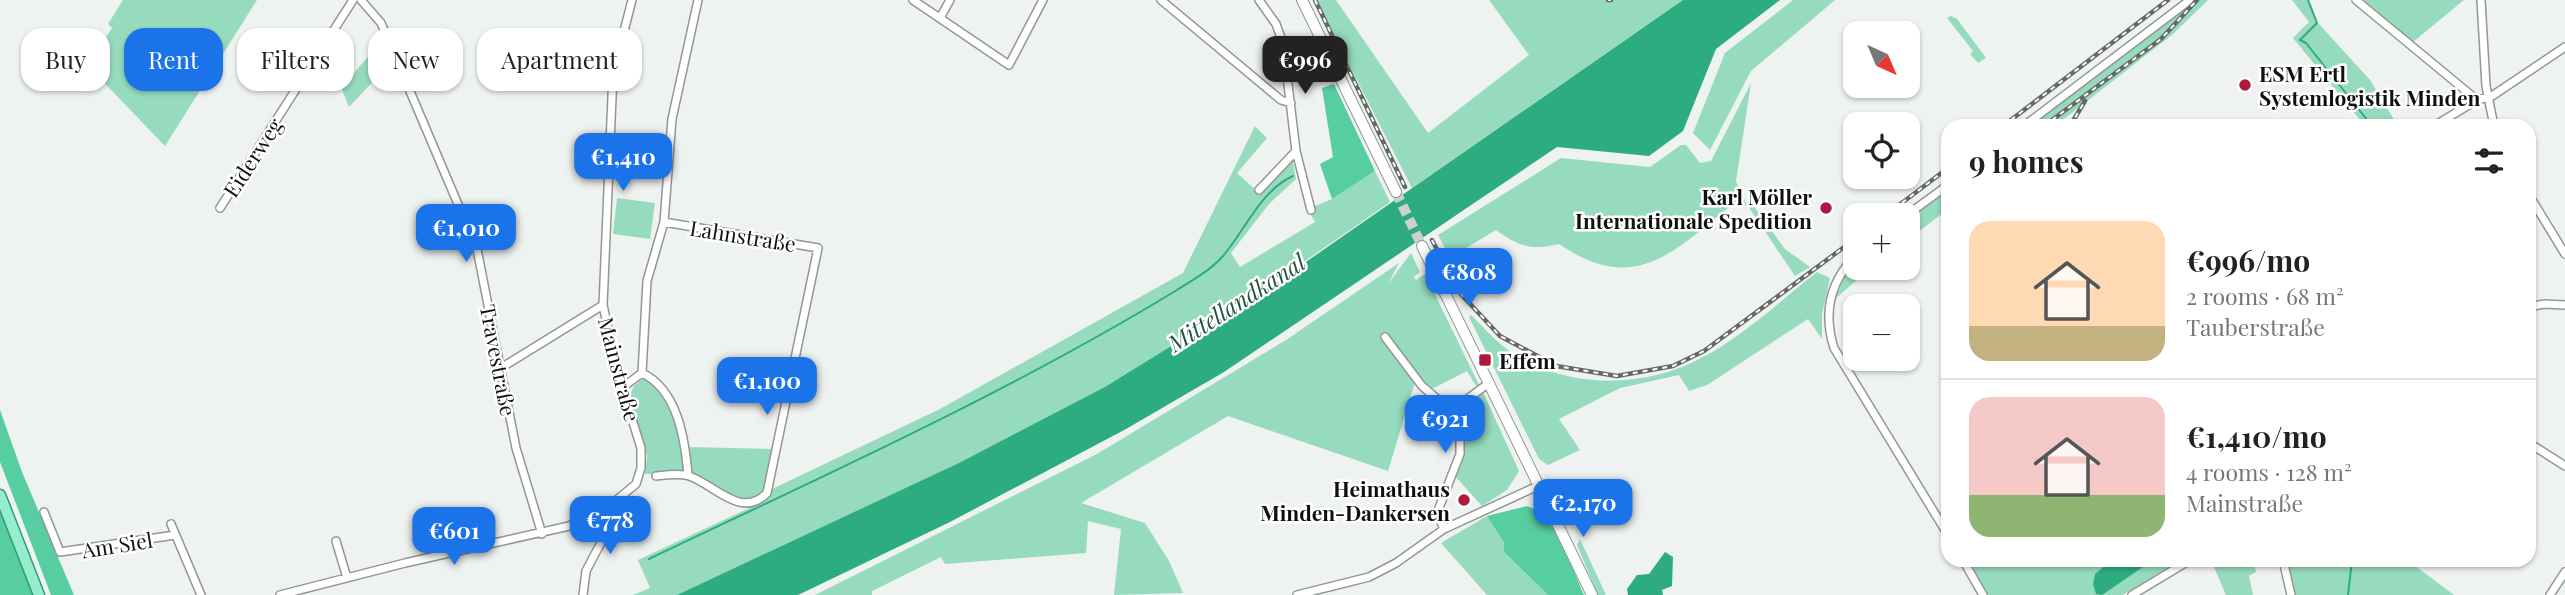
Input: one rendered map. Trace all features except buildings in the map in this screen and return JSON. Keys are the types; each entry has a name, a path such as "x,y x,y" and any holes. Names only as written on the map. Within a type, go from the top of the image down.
{"main road":[{"path":"0,495 39,595"}],"street":[{"name":"Eiderweg","path":"220,208 353,0"},
{"name":"Travestraße","path":"361,0 381,23 472,234 516,448 542,534"},
{"name":"Mainstraße","path":"613,503 636,484 642,458 603,306 612,74 632,0"},
{"path":"642,373 647,281 664,222 672,119 698,0"},
{"path":"913,0 1009,65 1042,0"},
{"path":"940,18 950,0"},
{"path":"1161,0 1281,100 1291,103"},
{"path":"1259,0 1282,37 1296,151 1311,210"},
{"path":"1302,0 1396,192"},
{"path":"2033,119 2190,0"},
{"path":"2356,0 2477,100"},
{"path":"2481,0 2488,98 2492,119"},
{"path":"2446,119 2477,100 2488,98 2565,47"},
{"path":"1259,190 1296,151"},
{"path":"1920,205 1941,190"},
{"path":"2536,206 2565,254"},
{"name":"Lahnstraße","path":"656,475 688,475 741,503 757,502 766,493 818,248 664,222"},
{"path":"1422,246 1592,595"},
{"path":"1843,270 1831,293 1828,317 1834,348 1941,524"},
{"path":"2536,306 2565,305"},
{"path":"501,368 603,306"},
{"path":"1385,337 1422,386 1451,411 1461,430 1462,441 1457,466 1437,513 1444,529"},
{"path":"623,387 642,373"},
{"path":"642,373 657,384 672,407 686,447 688,475"},
{"path":"1451,411 1489,383"},
{"path":"2536,447 2565,466"},
{"path":"1297,595 1369,577 1396,563 1444,529 1540,485"},
{"path":"280,595 542,534 569,526 613,503 616,514 586,570 583,595"},
{"name":"Am Siel","path":"44,512 61,552 175,535"},
{"path":"171,524 201,595"},
{"path":"336,541 347,578"},
{"path":"1967,567 1983,595"},
{"path":"2132,595 2178,567"},
{"path":"2285,567 2291,595"},
{"path":"2550,595 2565,572"}],"shaded area":[{"path":"123,0 257,0 223,54 223,28 124,28 124,91 200,91 165,146 110,89 112,28 108,24"},
{"path":"1316,0 1336,0 1428,133 1529,55 1489,0 1683,0 1412,188"},
{"path":"1683,0 1780,0 1716,49 1683,131 1649,156 1557,147 1224,372 1126,429 950,522 798,595 677,595 959,463 1105,387 1290,273"},
{"path":"1793,0 1835,0 1751,71 1710,150 1693,133 1725,53"},
{"path":"2195,0 2208,0 2173,34 2064,119 2039,119"},
{"path":"2292,0 2307,0 2318,23 2370,80 2394,119 2359,119 2293,38 2309,22"},
{"path":"2364,0 2464,0 2413,42"},
{"path":"1951,16 1957,19 1986,58 1978,63 1970,54 1973,51 1947,18"},
{"path":"368,57 368,87 349,107 343,91 354,91 354,73"},
{"path":"1751,83 1736,181 1746,203 1750,201 1785,249 1810,267 1795,276 1748,206 1733,204 1672,251 1652,262 1632,267 1610,266 1586,259 1559,244 1526,246 1496,230 1458,253 1456,249 1448,254 1438,235 1561,158 1650,167 1681,145 1686,145 1700,163 1711,161"},
{"path":"1334,84 1375,171 1332,199 1320,164 1333,157 1322,88"},
{"path":"1255,126 1267,138 1237,173 1258,192 1292,157 1296,179 1269,204 1231,253 1240,267 1315,222 1308,209 1332,199 1375,171 1390,202 1179,343 1054,416 894,496 677,595 633,595 650,588 638,560 760,503 770,490 940,409 1183,273"},
{"path":"1941,194 1941,214 1920,231 1920,211"},
{"path":"617,198 655,203 650,239 613,234"},
{"path":"1411,253 1420,272 1414,277 1416,280 1425,274 1480,387 1478,389 1467,371 1426,392 1415,382 1388,471 1228,416 1081,503 1145,523 1169,561 1183,593 1114,595 1121,529 1088,521 1086,553 945,564 941,557 872,591 872,595 815,595 1097,454 1286,340 1399,263 1388,284"},
{"path":"1817,272 1830,278 1822,314 1822,339 1808,319 1707,385 1689,391 1679,375 1620,388 1559,419 1580,450 1548,465 1539,459 1469,317 1471,315 1513,354 1550,371 1595,380 1640,378 1684,366 1705,356 1749,327"},
{"path":"1843,279 1857,280 1836,298"},
{"path":"644,378 655,385 671,407 680,433 686,473 645,474 647,456 630,395 634,386"},
{"path":"1483,392 1519,471 1507,490 1482,506 1455,476 1464,443 1455,413"},
{"path":"0,410 22,472 74,595 51,595 0,462"},
{"path":"688,447 773,449 764,492 757,498 738,499 727,496 689,475"},
{"path":"1527,506 1538,512 1555,532 1584,595 1548,595 1504,552 1504,542 1487,516"},
{"path":"0,510 34,595 0,595"},
{"path":"1487,516 1505,542 1504,552 1548,595 1487,595 1441,543"},
{"path":"1580,539 1606,595 1598,595 1577,545"},
{"path":"1665,552 1673,557 1672,586 1662,590 1663,595 1628,595 1627,589 1637,575 1649,574"},
{"path":"1973,567 2169,567 2123,595 1988,595"},
{"path":"2104,567 2143,567 2102,595 2096,594 2093,584 2095,574"},
{"path":"2214,567 2255,567 2256,572 2249,576 2253,595 2226,595"},
{"path":"2288,567 2417,567 2454,595 2294,595"}],"waterway":[{"path":"2308,0 2317,23 2300,40 2306,43 2366,119"},
{"path":"649,559 983,398 1177,290 1217,263 1264,199 1282,182 1293,176"},
{"path":"2348,595 2351,567"}],"tunnel":[{"path":"1396,192 1422,246"}],"railway":[{"path":"1315,0 1405,187"},
{"path":"2012,119 2168,0"},
{"path":"2053,119 2161,39 2197,0"},
{"path":"2074,119 2085,101"},
{"path":"1902,203 1941,173"},
{"path":"1432,240 1460,293 1500,336 1556,366 1617,376 1673,366 1704,351 1843,248"}],"place":[{"name":"ESM Ertl Systemlogistik Minden","path":"2245,85"},
{"name":"Karl Möller Internationale Spedition","path":"1826,208"},
{"name":"Effem","path":"1485,360"},
{"name":"Heimathaus Minden-Dankersen","path":"1464,500"}],"water label":[{"name":"Mittellandkanal","path":"1236,302"}]}
